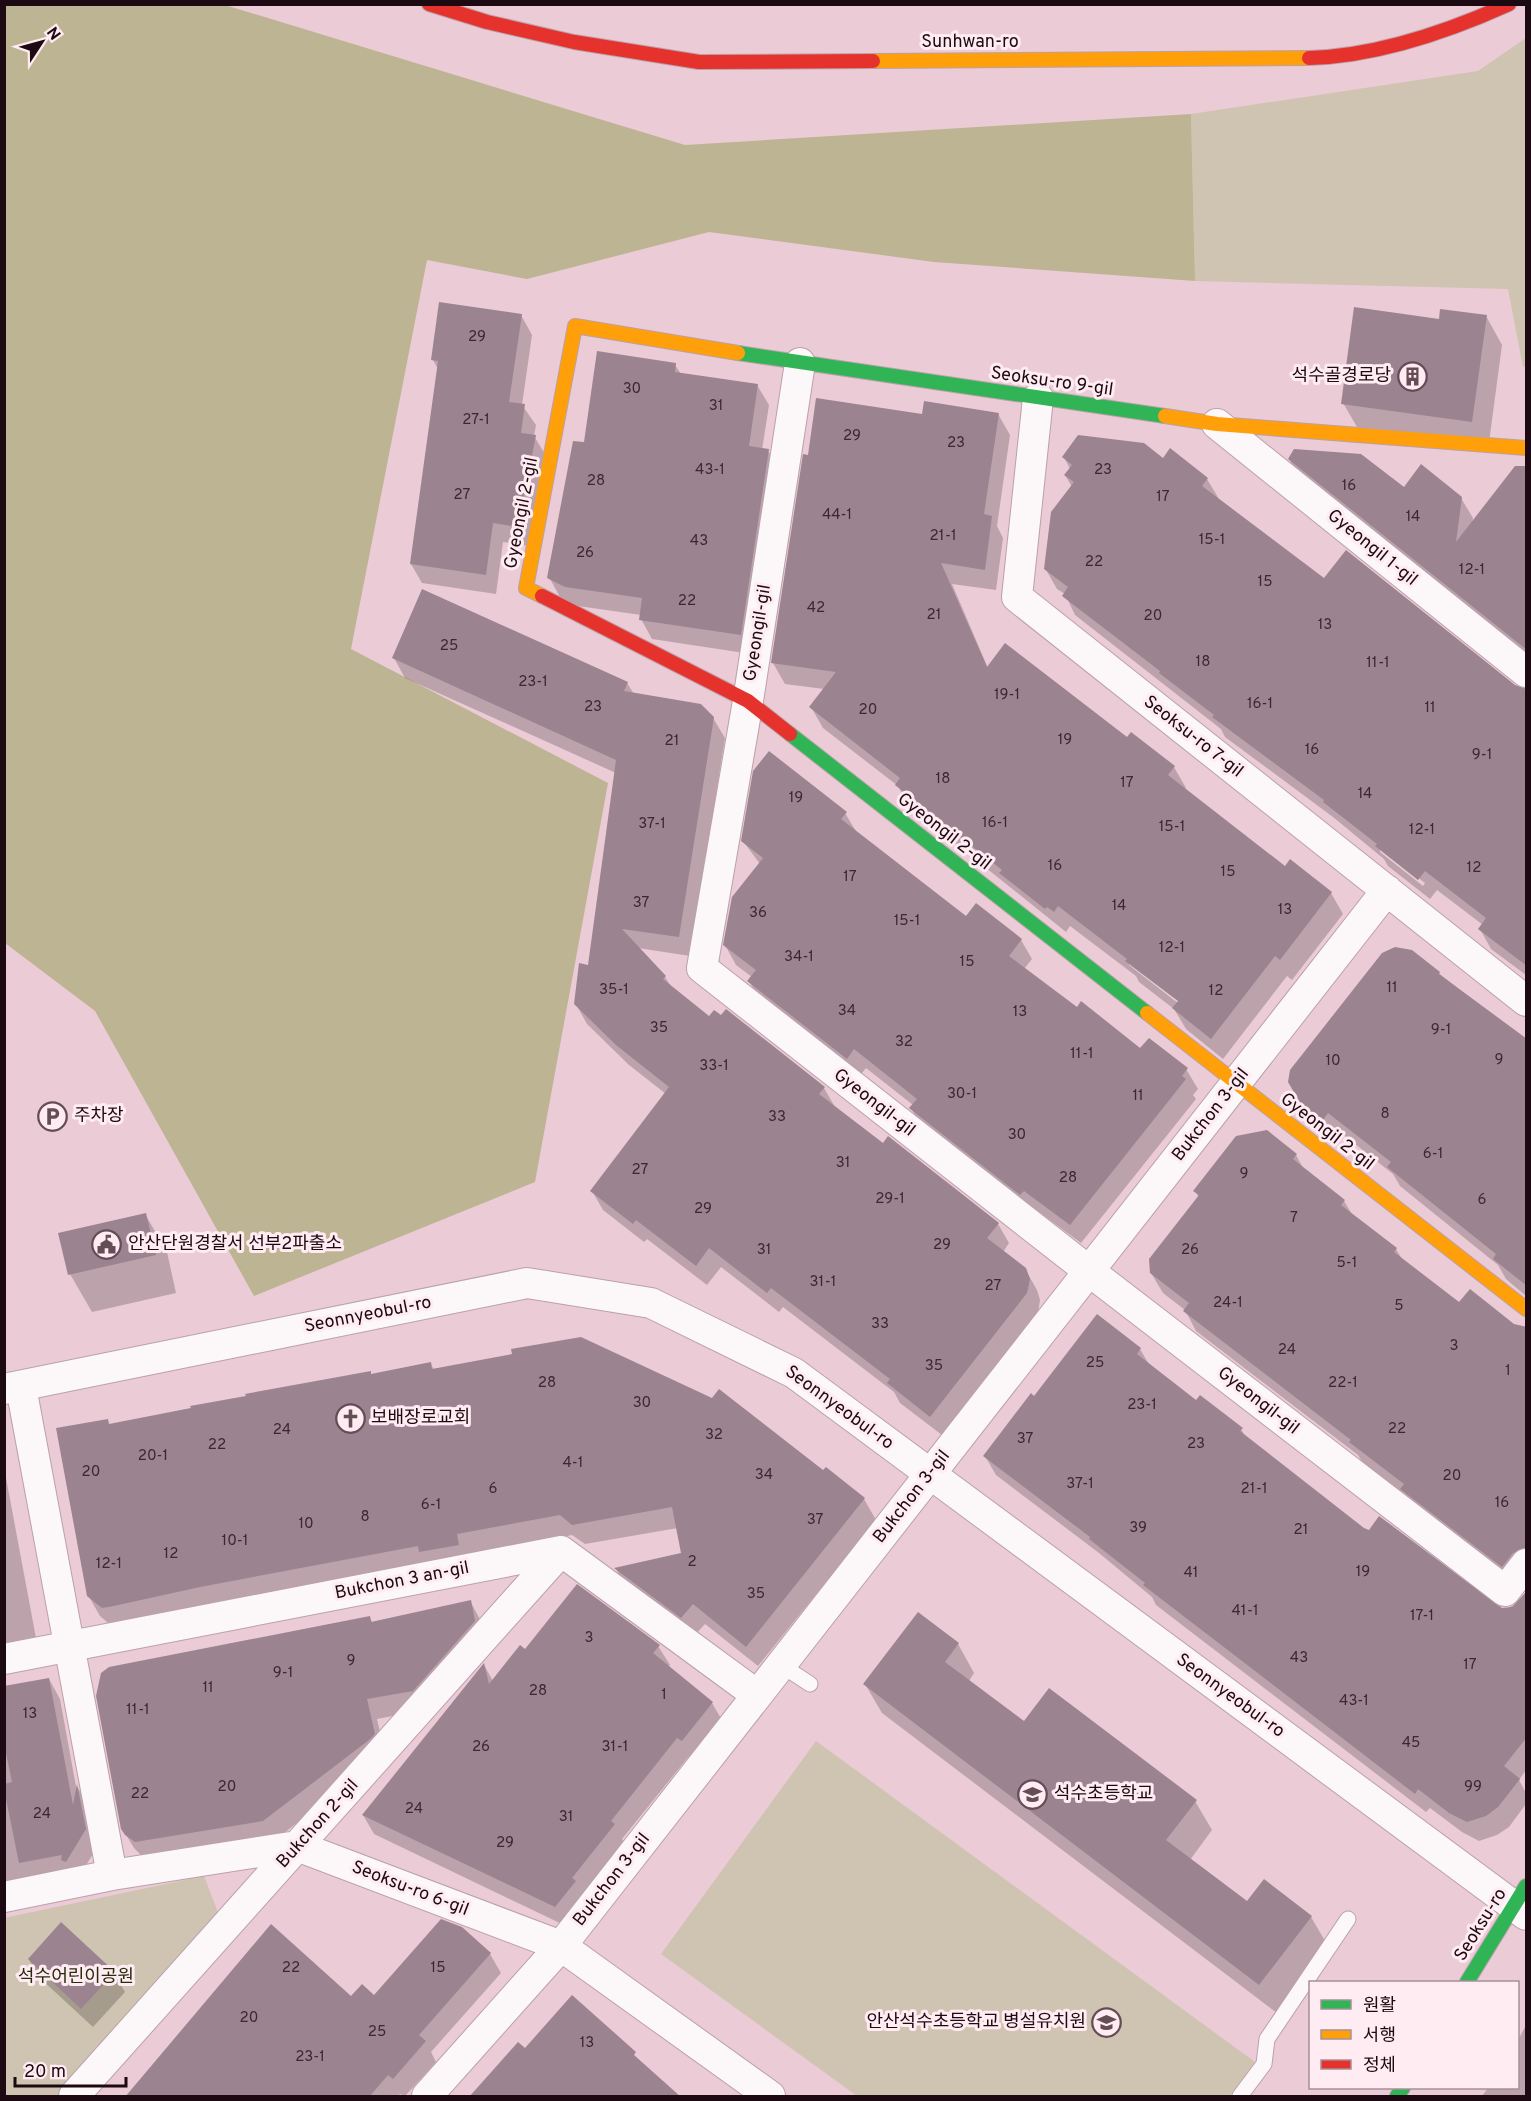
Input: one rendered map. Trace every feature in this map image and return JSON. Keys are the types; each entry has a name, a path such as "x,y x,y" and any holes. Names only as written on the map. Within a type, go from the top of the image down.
{"street":[{"name":"Sunhwan-ro","path":"429,4 468,9 574,42 699,62 1340,56 1422,39 1475,20 1509,4"},
{"name":"Seoksu-ro 9-gil","path":"575,326 800,363 1217,424 1527,448"},
{"name":"Gyeongil 2-gil","path":"575,326 526,588 748,701 1527,1309"},
{"name":"Gyeongil-gil","path":"800,363 748,701 702,968 1089,1271 1505,1591 1527,1564"},
{"name":"Seoksu-ro 7-gil","path":"1038,398 1017,597 1527,1001"},
{"name":"Gyeongil 1-gil","path":"1217,424 1527,672"},
{"name":"Bukchon 3-gil","path":"427,2097 561,1946 1387,890"},
{"name":"Seonnyeobul-ro","path":"13,1388 527,1283 651,1303 794,1373 1522,1902"},
{"path":"13,1388 70,1646 112,1875"},
{"path":"561,1551 757,1695"},
{"name":"Bukchon 3 an-gil","path":"4,1659 561,1551"},
{"name":"Bukchon 2-gil","path":"74,2097 561,1551"},
{"name":"Seoksu-ro 6-gil","path":"4,1897 112,1875 297,1846 561,1946 762,2095"},
{"name":"Seoksu-ro","path":"1468,1981 1522,1902"}],"lane":[{"path":"780,1665 810,1684"},
{"path":"1240,2097 1264,2064 1267,2039 1348,1919"}],"green space":[{"path":"1526,38 1526,365 1523,367 1508,289 1195,281 1191,114 1478,71"},
{"path":"816,1741 1255,2062 1230,2096 857,2096 661,1954"},
{"name":"석수어린이공원","path":"204,1876 222,1923 63,2096 5,2096 4,1918"}],"shaded area":[{"path":"4,5 225,5 685,145 1191,114 1195,281 934,262 709,232 527,279 427,260 351,649 608,783 535,1182 254,1296 95,1011 5,943"}],"building":[{"path":"439,302 522,314 509,402 525,404 521,433 536,435 518,527 493,523 486,575 410,564 438,361 431,360"},
{"name":"석수골경로당","path":"1354,307 1439,319 1440,309 1487,315 1472,422 1341,404"},
{"path":"597,351 676,363 675,372 758,384 749,446 769,449 741,635 639,620 642,598 565,587 547,578 573,441 584,442"},
{"path":"816,398 922,414 924,401 999,413 984,514 992,516 985,570 941,563 987,667 1005,643 1127,737 1131,732 1175,766 1168,775 1285,866 1290,859 1332,892 1280,960 1275,956 1211,1039 1172,1008 1178,1001 1058,906 1054,912 1047,907 1045,909 999,873 1002,870 895,785 900,778 809,707 836,672 771,663 803,454 808,455"},
{"path":"1078,435 1144,443 1163,458 1170,448 1208,478 1202,486 1324,578 1346,550 1515,685 1527,689 1527,966 1478,929 1486,918 1425,871 1418,880 1375,846 1377,844 1323,802 1324,800 1212,717 1214,715 1159,673 1160,671 1062,596 1068,587 1044,569 1051,512 1074,482 1064,475 1072,465 1062,457"},
{"path":"1294,449 1361,454 1404,487 1421,464 1462,497 1456,542 1515,466 1527,466 1527,650 1288,459"},
{"path":"422,589 628,682 624,691 701,704 714,717 679,937 622,929 666,976 663,979 709,1016 714,1010 721,1015 726,1009 825,1087 819,1094 883,1143 888,1136 999,1223 987,1238 1026,1268 1030,1279 1027,1293 930,1417 887,1383 890,1379 771,1288 767,1293 709,1248 696,1266 636,1220 633,1224 590,1191 669,1087 616,1045 574,1004 579,963 588,965 616,760 392,658"},
{"path":"769,751 847,812 841,819 966,916 976,903 1022,939 1009,956 1077,1007 1081,1001 1140,1048 1149,1038 1188,1068 1182,1076 1186,1079 1070,1225 1024,1191 1020,1195 909,1108 917,1099 854,1049 847,1059 747,981 756,970 723,945 732,897 763,858 741,841 753,771"},
{"path":"1395,947 1412,950 1440,972 1439,974 1527,1039 1527,1286 1493,1259 1496,1254 1387,1167 1391,1162 1328,1113 1320,1124 1306,1113 1288,1082 1290,1070 1382,953"},
{"path":"1267,1130 1297,1154 1293,1159 1345,1200 1341,1205 1397,1248 1394,1252 1459,1302 1470,1289 1514,1324 1527,1327 1527,1547 1513,1553 1502,1567 1400,1489 1404,1484 1349,1442 1351,1440 1183,1311 1189,1303 1150,1273 1149,1259 1199,1195 1193,1191 1236,1136"},
{"name":"안산단원경찰서 선부2파출소","path":"146,1213 156,1255 68,1275 58,1233"},
{"path":"1097,1314 1141,1348 1137,1354 1196,1400 1200,1395 1243,1428 1240,1431 1364,1528 1369,1530 1379,1516 1502,1608 1512,1607 1527,1591 1527,1737 1504,1766 1520,1779 1498,1807 1486,1816 1467,1822 1449,1813 1418,1789 1415,1794 1143,1585 1145,1583 1089,1539 1090,1537 983,1456 1031,1393 1034,1396"},
{"path":"581,1337 712,1398 719,1389 823,1470 826,1467 865,1498 746,1647 693,1604 681,1618 614,1568 681,1553 672,1507 572,1525 560,1515 457,1534 459,1545 419,1552 418,1546 200,1587 109,1607 102,1608 87,1596 56,1428 108,1419 109,1424 246,1396 245,1394 371,1371 371,1374 431,1362 432,1369 512,1354 511,1349"},
{"path":"577,1584 660,1645 653,1653 713,1702 682,1741 677,1738 611,1821 615,1824 572,1878 576,1881 555,1907 362,1815 484,1663 489,1684 520,1645 525,1649"},
{"path":"471,1600 475,1621 413,1691 367,1699 375,1734 263,1821 135,1842 121,1829 96,1696 101,1673 109,1667 370,1616 371,1622"},
{"path":"918,1612 959,1643 945,1662 1024,1721 1049,1688 1197,1800 1166,1840 1247,1901 1264,1879 1312,1916 1259,1985 863,1684"},
{"path":"49,1678 73,1805 77,1784 86,1829 66,1862 61,1860 62,1855 19,1863 4,1789 4,1784 12,1782 4,1743 4,1686"},
{"path":"441,1919 462,1927 491,1953 419,2035 426,2041 393,2079 388,2075 369,2097 125,2097 271,1924 351,1996 362,1984 374,1995"},
{"path":"61,1922 115,1972 81,2009 28,1959"},
{"path":"572,1995 636,2052 634,2055 681,2097 469,2097 518,2042 525,2048"}],"traffic: fast":[{"path":"738,353 1165,416"},
{"path":"790,734 1147,1013"},
{"path":"1468,1981 1526,1886"},
{"path":"1397,2096 1402,2089"}],"traffic: slow":[{"path":"873,61 1309,58"},
{"path":"542,596 526,588 575,326 738,353"},
{"path":"1165,416 1217,424 1526,448"},
{"path":"1147,1013 1526,1309"}],"traffic: jam":[{"path":"429,4 487,22 574,42 699,62 873,61"},
{"path":"1309,58 1361,53 1412,41 1509,4"},
{"path":"542,596 748,701 790,734"}],"place":[{"name":"석수골경로당","path":"1412,376"},
{"name":"주차장","path":"53,1116"},
{"name":"안산단원경찰서 선부2파출소","path":"107,1244"},
{"name":"보배장로교회","path":"350,1418"},
{"name":"석수초등학교","path":"1033,1794"},
{"name":"안산석수초등학교 병설유치원","path":"1107,2022"}]}
